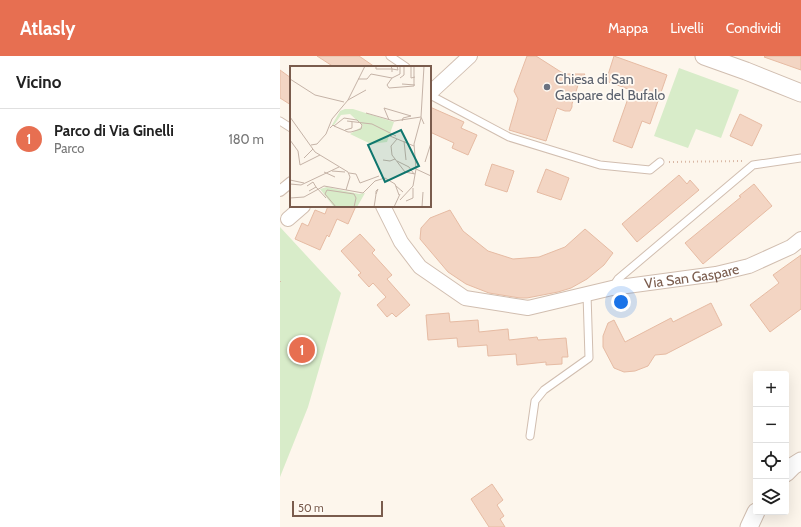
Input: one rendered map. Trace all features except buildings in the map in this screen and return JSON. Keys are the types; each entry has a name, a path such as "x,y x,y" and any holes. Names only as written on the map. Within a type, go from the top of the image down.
{"street":[{"path":"432,90 470,56"},
{"path":"704,56 801,93"},
{"path":"280,191 290,183"},
{"path":"288,219 302,207"},
{"name":"Via San Gaspare","path":"383,207 401,242 420,267 465,298 528,308 612,288 716,274 749,266 791,247 801,239"},
{"path":"789,470 801,460"},
{"path":"749,527 755,515"}],"lane":[{"path":"390,56 405,66"},
{"path":"432,90 509,137 600,165 650,170 660,162"},
{"path":"280,121 290,127"},
{"path":"612,288 618,279 753,165 801,158"},
{"path":"530,436 535,401 544,390 589,358 587,294"}],"path":[{"path":"660,162 745,161 753,165"}],"green space":[{"path":"679,68 739,90 721,138 696,129 688,148 654,136"},
{"path":"280,227 341,293 308,407 280,477"}],"place":[{"name":"Chiesa di San Gaspare del Bufalo","path":"547,87"},
{"name":"Parco di Via Ginelli","path":"302,350"}]}
